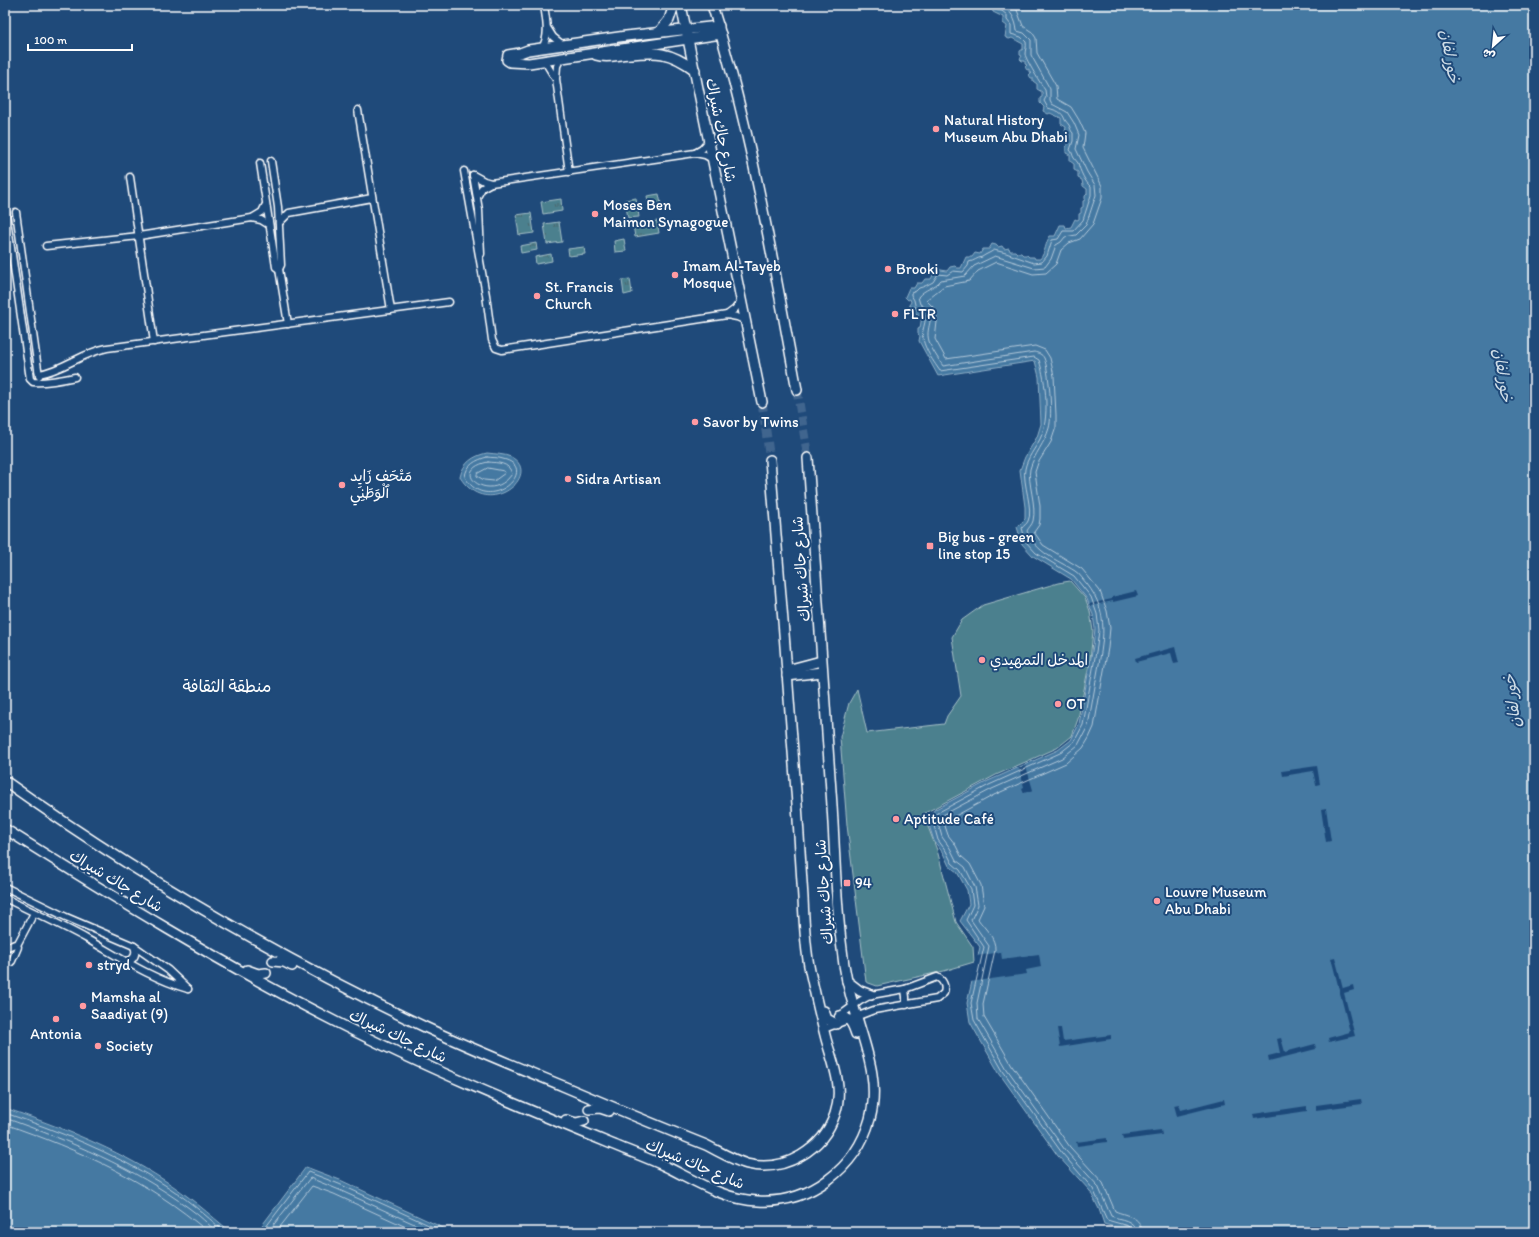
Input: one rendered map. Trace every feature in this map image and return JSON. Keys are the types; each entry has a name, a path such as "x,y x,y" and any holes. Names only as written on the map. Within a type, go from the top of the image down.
{"street":[{"path":"542,48 546,38 547,28 544,5"},
{"path":"659,32 669,20 674,5"},
{"name":"شارع جاك شيراك","path":"681,5 762,402"},
{"name":"شارع جاك شيراك","path":"712,5 746,130 797,390"},
{"path":"547,28 553,37 564,45"},
{"path":"686,29 720,30 688,39 529,63 510,62 507,60 507,56 510,54 542,48 686,29"},
{"path":"591,53 608,57 651,52 662,53 683,62 695,70"},
{"path":"561,58 556,79 569,172"},
{"path":"544,60 556,79"},
{"path":"358,110 391,310"},
{"path":"5,119 5,129"},
{"path":"696,153 709,141"},
{"path":"478,197 482,188 491,183 696,153 705,155 712,159"},
{"path":"271,161 278,207 282,265 279,269"},
{"path":"260,163 276,267 279,269 288,324"},
{"path":"464,171 492,340 494,346 499,349 727,315 746,321"},
{"path":"480,263 481,248 478,197 473,174 484,181 491,183"},
{"path":"130,177 154,342"},
{"path":"278,207 289,213 372,198"},
{"path":"5,206 30,377 32,381 40,382 75,377"},
{"path":"252,218 262,212 266,206"},
{"path":"16,212 40,382"},
{"path":"279,223 289,213"},
{"path":"46,246 139,236 252,218 261,220 269,225"},
{"path":"727,315 735,309 741,301"},
{"path":"39,374 57,369 95,351 449,302"},
{"name":"شارع جاك شيراك","path":"6,785 169,890 278,952 355,993 478,1051 706,1145 737,1161 753,1165 778,1165 792,1160 806,1152 824,1136 833,1120 838,1105 837,1022 854,1006 847,981 840,930 808,458"},
{"name":"شارع جاك شيراك","path":"5,829 170,930 261,982 380,1044 497,1096 656,1162 726,1195 744,1200 764,1202 783,1200 803,1194 831,1178 844,1166 855,1151 865,1133 870,1117 874,1099 873,1072 837,1022 810,970 805,930 799,832 770,460"},
{"path":"787,673 821,661"},
{"path":"787,673 822,672"},
{"path":"5,887 66,917 134,946 163,966 188,989 174,984 127,961 5,898"},
{"path":"5,964 12,961 18,948 17,945 34,913"},
{"path":"170,930 188,936 251,972 258,974 266,973"},
{"path":"5,948 13,944 17,945"},
{"path":"127,961 132,960 135,955 134,946"},
{"path":"261,982 278,952"},
{"path":"273,961 288,963 338,990 355,993"},
{"path":"937,977 943,981 945,987 944,993 937,999 879,1009 837,1022 864,998 871,995 905,989 937,977"},
{"path":"847,981 860,991 871,995"},
{"path":"905,989 906,1005"},
{"path":"497,1096 520,1101 568,1121 584,1121"},
{"path":"580,1131 593,1099"},
{"path":"589,1109 604,1108 660,1132 676,1133"}],"green space":[{"path":"659,194 662,209 650,211 647,196"},
{"path":"636,198 639,217 628,218 625,200"},
{"path":"561,199 562,211 543,214 541,202"},
{"path":"531,213 534,233 519,235 516,215"},
{"path":"657,221 659,233 635,237 633,225 643,223 644,227 648,226 648,223"},
{"path":"559,222 562,242 547,244 544,224"},
{"path":"624,239 626,251 615,252 614,241"},
{"path":"536,243 537,250 521,253 520,246"},
{"path":"584,247 585,254 569,256 568,249"},
{"path":"551,254 552,261 536,264 535,257"},
{"path":"630,279 632,293 624,295 622,280"},
{"path":"1070,581 1085,598 1090,611 1093,631 1090,660 1078,719 1072,736 1057,748 996,775 923,814 937,850 956,922 973,947 974,962 944,971 877,986 866,982 847,825 840,737 849,703 857,689 867,733 944,724 947,716 961,696 952,637 962,620 983,605 1058,583"}],"water":[{"name":"خور لفان","path":"990,5 1534,5 1534,1232 1133,1232 1104,1224 1099,1209 1090,1191 1058,1156 999,1073 970,1022 967,1003 980,947 960,921 969,904 967,890 957,872 949,866 943,853 934,841 928,822 934,810 988,781 1058,750 1071,740 1079,724 1095,629 1093,615 1087,599 1071,579 1033,556 1022,544 1017,527 1025,519 1025,507 1020,470 1025,457 1037,437 1041,424 1039,377 1035,361 938,376 919,341 920,336 918,334 918,329 920,328 922,316 911,311 911,306 909,305 911,302 910,299 908,300 905,297 909,288 914,288 917,283 922,283 925,279 931,279 933,275 932,272 935,269 947,271 950,267 955,266 957,268 961,268 966,257 972,257 975,253 980,254 983,249 989,249 992,244 998,247 1002,246 1004,249 1009,248 1010,251 1015,251 1029,257 1034,257 1035,259 1040,259 1048,239 1050,236 1055,236 1060,225 1065,225 1066,228 1071,227 1075,219 1079,219 1081,208 1083,207 1083,201 1085,200 1085,196 1087,194 1087,189 1083,186 1082,180 1078,178 1078,172 1074,170 1074,164 1070,161 1070,155 1066,153 1067,142 1070,135 1065,132 1066,127 1061,124 1061,118 1043,111 1044,107 1040,103 1042,92 1037,89 1037,84 1029,75 1031,73 1029,72 1029,69 1027,70 1025,67 1027,65 1025,64 1025,61 1020,59 1022,56 1020,55 1020,51 1023,49 1023,44 1012,38 1009,39 1005,37 1007,26 1003,23 1003,17 993,12"},
{"path":"487,453 511,457 519,465 521,474 516,483 508,490 497,495 484,495 471,490 460,477 461,472 469,461 477,456"},
{"path":"5,1108 87,1139 145,1168 173,1186 231,1232 5,1232"},
{"path":"306,1167 340,1180 452,1232 257,1232"}],"pier":[{"path":"1136,591 1138,596 1090,606 1089,604 1112,599 1112,597"},
{"path":"1175,647 1179,663 1174,664 1171,653 1136,662 1135,658"},
{"path":"1026,766 1033,790 1024,793 1019,768"},
{"path":"1317,766 1320,784 1316,785 1313,771 1283,776 1282,771"},
{"path":"1326,808 1331,841 1326,842 1321,809"},
{"path":"1001,952 1002,959 1039,954 1041,967 1026,970 1027,974 970,982 976,956"},
{"path":"1335,957 1343,988 1353,985 1354,990 1344,993 1355,1036 1329,1042 1328,1038 1350,1032 1331,958"},
{"path":"1057,1028 1061,1028 1063,1041 1111,1035 1111,1039 1060,1047"},
{"path":"1281,1038 1285,1052 1315,1044 1316,1049 1269,1061 1268,1056 1280,1053 1277,1039"},
{"path":"1224,1099 1225,1104 1177,1116 1174,1105 1179,1104 1181,1110"},
{"path":"1361,1099 1362,1104 1316,1110 1316,1105"},
{"path":"1307,1106 1307,1111 1254,1119 1253,1114"},
{"path":"1161,1130 1162,1135 1123,1140 1122,1135"},
{"path":"1107,1138 1107,1142 1077,1146 1076,1142"}],"tunnel":[{"path":"797,390 808,458"},
{"path":"762,402 770,460"}],"place":[{"name":"Natural History Museum Abu Dhabi","path":"936,129"},
{"name":"Moses Ben Maimon Synagogue","path":"595,214"},
{"name":"Brooki","path":"888,269"},
{"name":"Imam Al-Tayeb Mosque","path":"675,275"},
{"name":"St. Francis Church","path":"537,296"},
{"name":"FLTR","path":"895,314"},
{"name":"Savor by Twins","path":"695,422"},
{"name":"Sidra Artisan","path":"568,479"},
{"name":"مَتْحَف زَايِد ٱلْوَطَنِي","path":"342,485"},
{"name":"Big bus - green line stop 15","path":"930,546"},
{"name":"المدخل التمهيدي","path":"982,660"},
{"name":"OT","path":"1058,704"},
{"name":"Aptitude Café","path":"896,819"},
{"name":"94","path":"847,883"},
{"name":"Louvre Museum Abu Dhabi","path":"1157,901"},
{"name":"stryd","path":"89,965"},
{"name":"Mamsha al Saadiyat (9)","path":"83,1006"},
{"name":"Antonia","path":"56,1019"},
{"name":"Society","path":"98,1046"}],"district":[{"name":"منطقة الثقافة","path":"227,686"}]}
